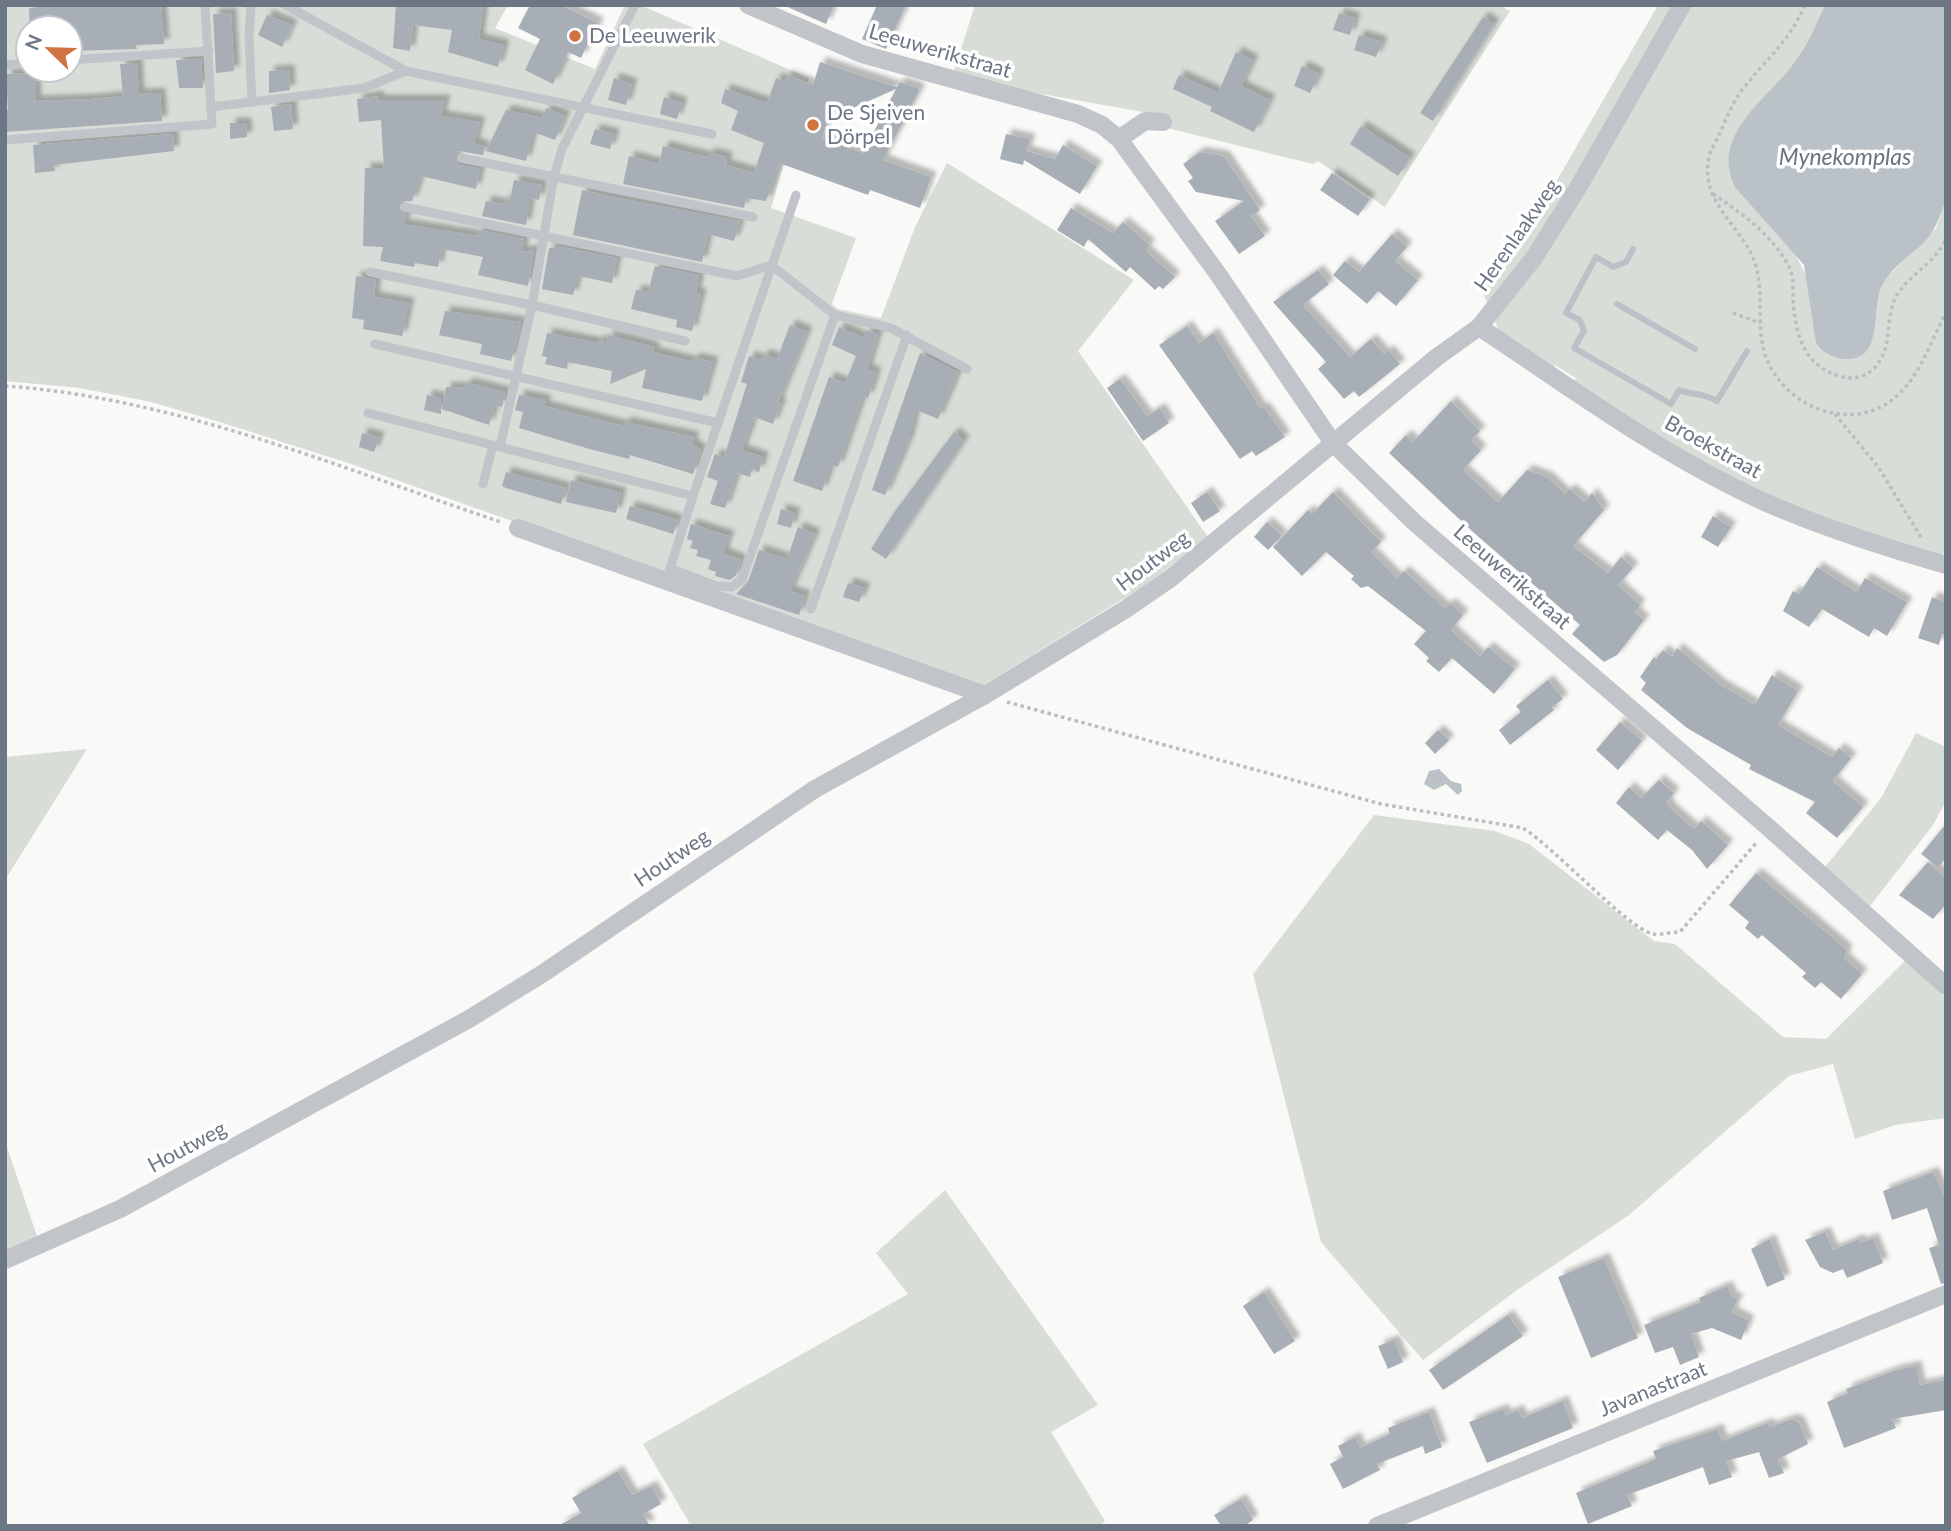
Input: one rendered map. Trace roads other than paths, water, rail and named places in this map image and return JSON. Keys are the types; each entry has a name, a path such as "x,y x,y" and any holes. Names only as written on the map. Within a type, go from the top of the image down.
{"street":[{"name":"Leeuwerikstraat","path":"748,5 862,54 1078,114 1119,139 1218,274 1333,443 1414,522 1769,828 1946,986"},
{"name":"Herenlaakweg","path":"1333,443 1437,357 1479,327 1534,258 1573,197 1682,5"},
{"path":"1119,139 1145,121 1163,122"},
{"name":"Broekstraat","path":"1479,327 1685,460 1759,499 1844,534 1938,563"},
{"name":"Houtweg","path":"5,1260 120,1209 469,1019 542,974 816,789 985,695 1163,584 1333,443"},
{"path":"518,528 668,575 985,695"},
{"name":"Javanastraat","path":"1377,1526 1946,1294"}],"lane":[{"path":"5,140 212,124 205,5"},
{"path":"251,5 248,37 252,102"},
{"path":"285,5 406,71 712,135"},
{"path":"483,484 518,377 554,176 562,149 635,5"},
{"path":"84,59 209,51"},
{"path":"211,107 364,88 406,71"},
{"path":"461,158 753,217"},
{"path":"796,195 668,575 732,587 742,579 835,315"},
{"path":"404,207 737,276 772,265"},
{"path":"772,265 835,315 874,323 907,335 967,369"},
{"path":"370,272 532,305 685,341"},
{"path":"811,609 907,335"},
{"path":"375,344 718,423"},
{"path":"368,414 693,496"}],"water":[{"name":"Mynekomplas","path":"1825,5 1946,5 1946,201 1929,236 1884,282 1879,292 1872,342 1866,351 1857,357 1843,359 1828,354 1816,343 1804,265 1735,187 1729,168 1735,134 1799,56"},
{"path":"1439,769 1451,781 1461,784 1462,791 1458,795 1446,784 1434,790 1424,784 1429,771"}],"waterway":[{"path":"1633,249 1626,262 1613,267 1596,257 1566,313 1580,320 1584,331 1574,348 1671,404 1679,390 1717,401 1747,351"},
{"path":"1617,304 1695,349"}],"place":[{"name":"De Leeuwerik","path":"575,36"},
{"name":"De Sjeiven Dörpel","path":"813,125"}]}
